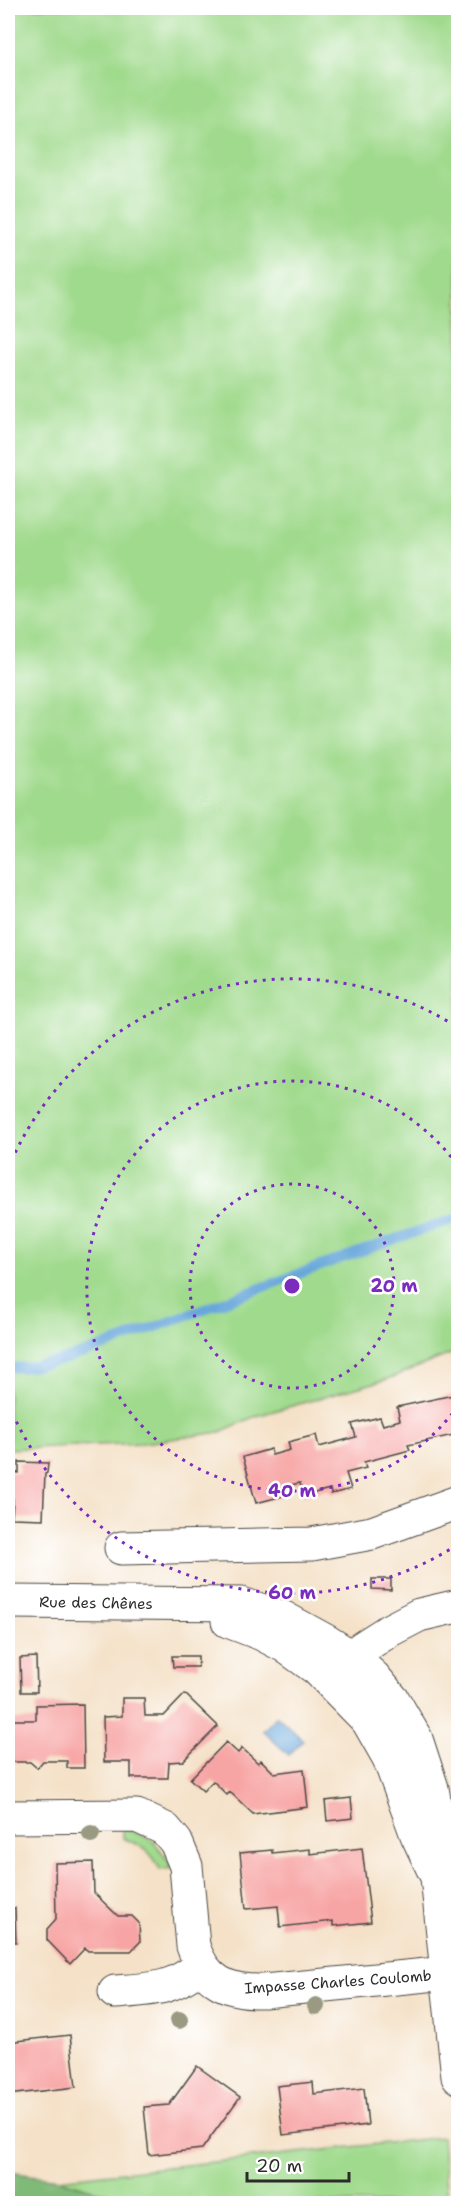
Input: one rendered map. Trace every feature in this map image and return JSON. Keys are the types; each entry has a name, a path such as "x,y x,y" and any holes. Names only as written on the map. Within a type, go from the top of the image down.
{"street":[{"path":"121,1548 312,1544 372,1533 459,1502"},
{"name":"Rue des Chênes","path":"8,1602 242,1604 268,1612 326,1641 353,1658 374,1677 394,1701 420,1748 432,1788 439,1829 437,1877"},
{"name":"Rue des Chênes","path":"184,1605 262,1634 285,1646 317,1669 368,1721"},
{"path":"459,1606 419,1615 362,1648 353,1658 350,1675 364,1700 368,1721 389,1758 417,1835 437,1877 459,2077"},
{"path":"8,1817 137,1816 165,1829 176,1842 186,1866 194,1946 201,1966 184,1979 167,1986 116,1992"},
{"name":"Impasse Charles Coulomb","path":"201,1966 222,1984 248,1991 447,1973"}],"green space":[{"path":"8,8 458,8 458,1351 388,1379 256,1416 220,1432 143,1443 8,1449"},
{"path":"123,1828 153,1842 172,1868 160,1870 154,1858 146,1850 123,1838"},
{"path":"442,2137 447,2203 138,2203 58,2179"},
{"path":"8,2172 58,2179 138,2203 8,2203"}],"water":[{"path":"277,1716 303,1740 289,1755 263,1731"}],"building":[{"path":"453,1395 456,1408 458,1407 458,1434 408,1445 410,1450 364,1462 366,1468 346,1473 351,1489 331,1494 330,1489 303,1496 300,1483 281,1487 283,1496 256,1503 243,1457 271,1449 272,1455 290,1450 288,1442 316,1435 319,1447 356,1437 352,1424 380,1417 383,1425 400,1420 397,1407"},
{"path":"19,1462 48,1463 45,1474 43,1519 12,1518 13,1499 8,1499 8,1472 19,1473"},
{"path":"372,1579 391,1579 391,1590 372,1589"},
{"path":"172,1656 198,1656 198,1667 173,1667"},
{"path":"36,1657 37,1692 21,1692 20,1658"},
{"path":"185,1694 218,1726 183,1761 169,1762 168,1778 131,1778 131,1762 104,1762 103,1717 122,1716 122,1698 144,1698 145,1716 164,1716"},
{"path":"83,1704 84,1768 67,1768 67,1761 43,1761 37,1768 30,1762 8,1762 8,1720 36,1720 36,1705"},
{"path":"226,1742 238,1753 242,1748 258,1763 261,1760 274,1773 304,1769 308,1807 253,1814 230,1792 227,1795 213,1781 203,1791 190,1779"},
{"path":"351,1798 353,1818 327,1821 325,1801"},
{"path":"362,1848 371,1922 333,1926 333,1921 280,1927 278,1906 246,1909 240,1853 272,1850 272,1853 310,1849 310,1854"},
{"path":"93,1862 94,1893 118,1916 132,1916 139,1923 140,1942 131,1951 88,1951 85,1948 70,1964 47,1940 47,1929 56,1919 55,1863"},
{"path":"8,1908 15,1908 16,1942 8,1942"},
{"path":"70,2035 76,2087 8,2095 8,2042"},
{"path":"197,2066 240,2097 202,2149 149,2155 144,2107 169,2105"},
{"path":"313,2082 314,2094 364,2088 368,2125 283,2135 277,2086"}],"waterway":[{"path":"8,1367 43,1365 63,1360 346,1256 458,1218"}]}
